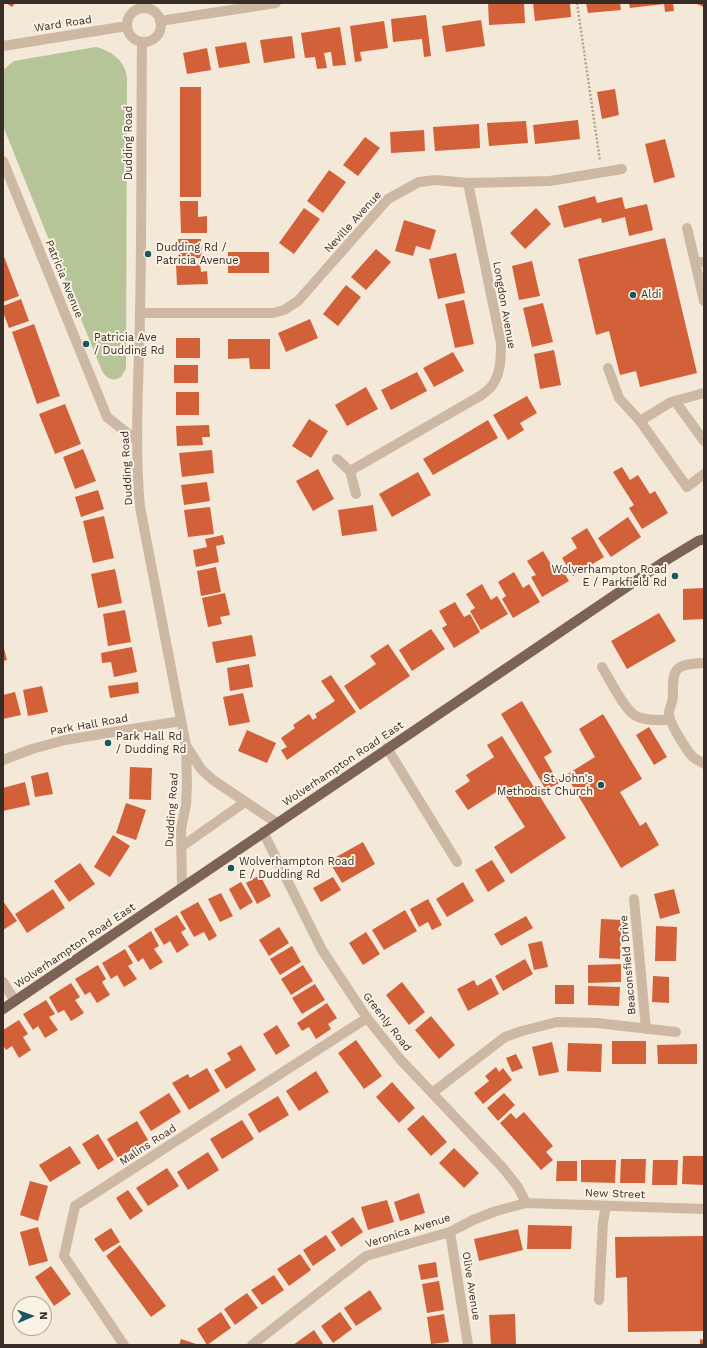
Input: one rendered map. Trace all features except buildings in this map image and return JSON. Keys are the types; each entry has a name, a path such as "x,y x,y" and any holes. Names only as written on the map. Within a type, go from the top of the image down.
{"main road":[{"name":"Wolverhampton Road East","path":"3,1009 387,748 665,561 702,538"}],"street":[{"path":"160,21 276,3"},
{"path":"143,6 158,16 160,28 158,34 154,38 149,41 142,42 131,36 128,32 127,26 128,20 133,12 143,6"},
{"name":"Ward Road","path":"3,46 127,26"},
{"name":"Dudding Road","path":"142,42 140,313 136,440 137,479 140,507 186,746 186,805 181,829 182,888"},
{"name":"Patricia Avenue","path":"3,161 107,417 136,440"},
{"name":"Neville Avenue","path":"140,313 273,312 284,310 298,301 388,199 419,182 436,180 468,183 550,181 622,169"},
{"name":"Longdon Avenue","path":"350,471 480,396 490,388 496,376 502,361 501,343 468,183"},
{"path":"687,228 699,262 704,301"},
{"path":"608,368 619,398 640,421 686,487 704,474"},
{"path":"640,421 671,402 704,393"},
{"path":"675,401 704,441"},
{"path":"337,459 350,471 356,494"},
{"path":"704,663 687,665 677,670 673,677 672,706 668,712 670,720 689,751 694,757 704,764"},
{"path":"602,667 632,714 636,717 646,719 670,720"},
{"name":"Park Hall Road","path":"3,760 32,749 65,740 181,721"},
{"path":"186,746 201,769 213,780 277,823"},
{"path":"387,748 457,862"},
{"path":"181,847 245,802"},
{"name":"Greenly Road","path":"263,832 322,950 367,1018 399,1058 503,1168 518,1187 526,1203"},
{"name":"Beaconsfield Drive","path":"634,899 646,1029"},
{"path":"3,982 15,1001"},
{"name":"Malins Road","path":"124,1345 64,1256 75,1206 367,1018"},
{"path":"432,1093 505,1037 557,1022 597,1023 676,1032"},
{"name":"New Street","path":"526,1203 704,1209"},
{"name":"Veronica Avenue","path":"252,1345 366,1256 450,1232 473,1220 496,1211 526,1203"},
{"path":"599,1300 603,1222 606,1206"},
{"name":"Olive Avenue","path":"450,1232 468,1345"}],"path":[{"path":"577,3 602,173"}],"green space":[{"path":"96,47 112,54 121,62 127,78 126,369 121,377 115,379 108,378 102,371 3,126 3,70 14,61"}],"place":[{"name":"Dudding Rd / Patricia Avenue","path":"148,254"},
{"name":"Aldi","path":"633,295"},
{"name":"Patricia Ave / Dudding Rd","path":"86,344"},
{"name":"Wolverhampton Road E / Parkfield Rd","path":"675,576"},
{"name":"Park Hall Rd / Dudding Rd","path":"108,743"},
{"name":"St John's Methodist Church","path":"601,785"},
{"name":"Wolverhampton Road E / Dudding Rd","path":"231,868"}]}
